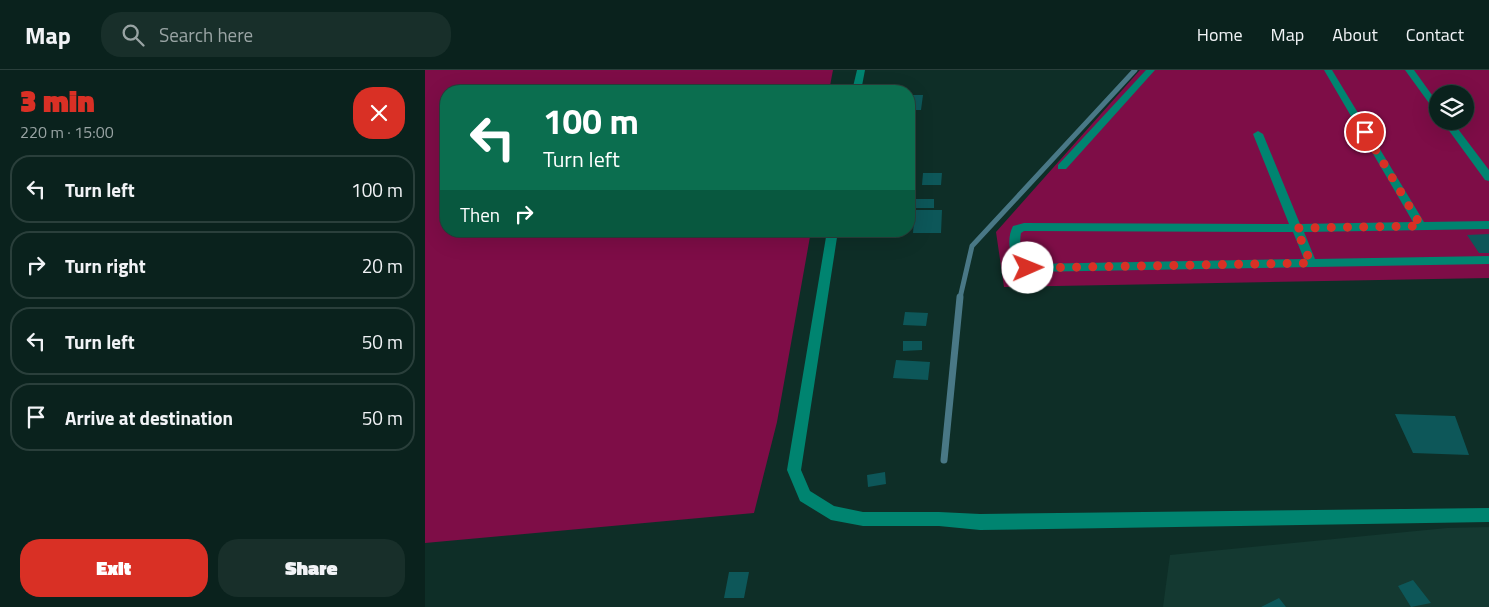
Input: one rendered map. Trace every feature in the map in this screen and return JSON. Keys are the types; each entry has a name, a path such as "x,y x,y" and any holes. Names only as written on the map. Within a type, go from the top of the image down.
{"street":[{"path":"858,85 861,70"},
{"path":"1062,167 1151,70"},
{"path":"1327,70 1421,226"},
{"path":"1409,70 1429,97"},
{"path":"1454,130 1489,178"},
{"path":"1258,134 1311,263"},
{"path":"1489,226 1296,228 1024,227 1017,229 1014,233 1019,261 1022,266 1028,268 1489,260"},
{"path":"832,237 794,470 805,496 831,513 863,519 939,519 980,522 1489,515"}],"shaded area":[{"path":"425,70 833,70 830,85 440,85 440,237 810,237 777,422 754,513 425,543"},
{"path":"1140,70 1489,70 1489,278 1004,287 996,232"},
{"path":"1489,527 1489,607 1163,607 1170,555 1447,528"}],"building":[{"path":"915,95 923,95 921,110 915,110"},
{"path":"923,173 942,173 941,185 922,185"},
{"path":"915,199 934,199 934,208 915,208"},
{"path":"915,210 942,210 941,233 915,233"},
{"path":"1489,234 1489,253 1479,253 1467,235"},
{"path":"905,312 928,313 926,326 903,325"},
{"path":"903,341 922,341 922,350 903,351"},
{"path":"896,360 930,362 928,380 893,378"},
{"path":"1395,414 1455,416 1469,455 1413,453"},
{"path":"885,472 886,484 868,487 867,475"},
{"path":"729,572 749,572 744,598 724,598"},
{"path":"1413,580 1431,603 1411,607 1398,586"},
{"path":"1279,598 1286,607 1261,607"}],"waterway":[{"path":"960,298 972,246 1135,70"},
{"path":"944,460 960,297"}],"route":[{"path":"1028,268 1311,263 1296,228 1421,226 1365,132"}]}
